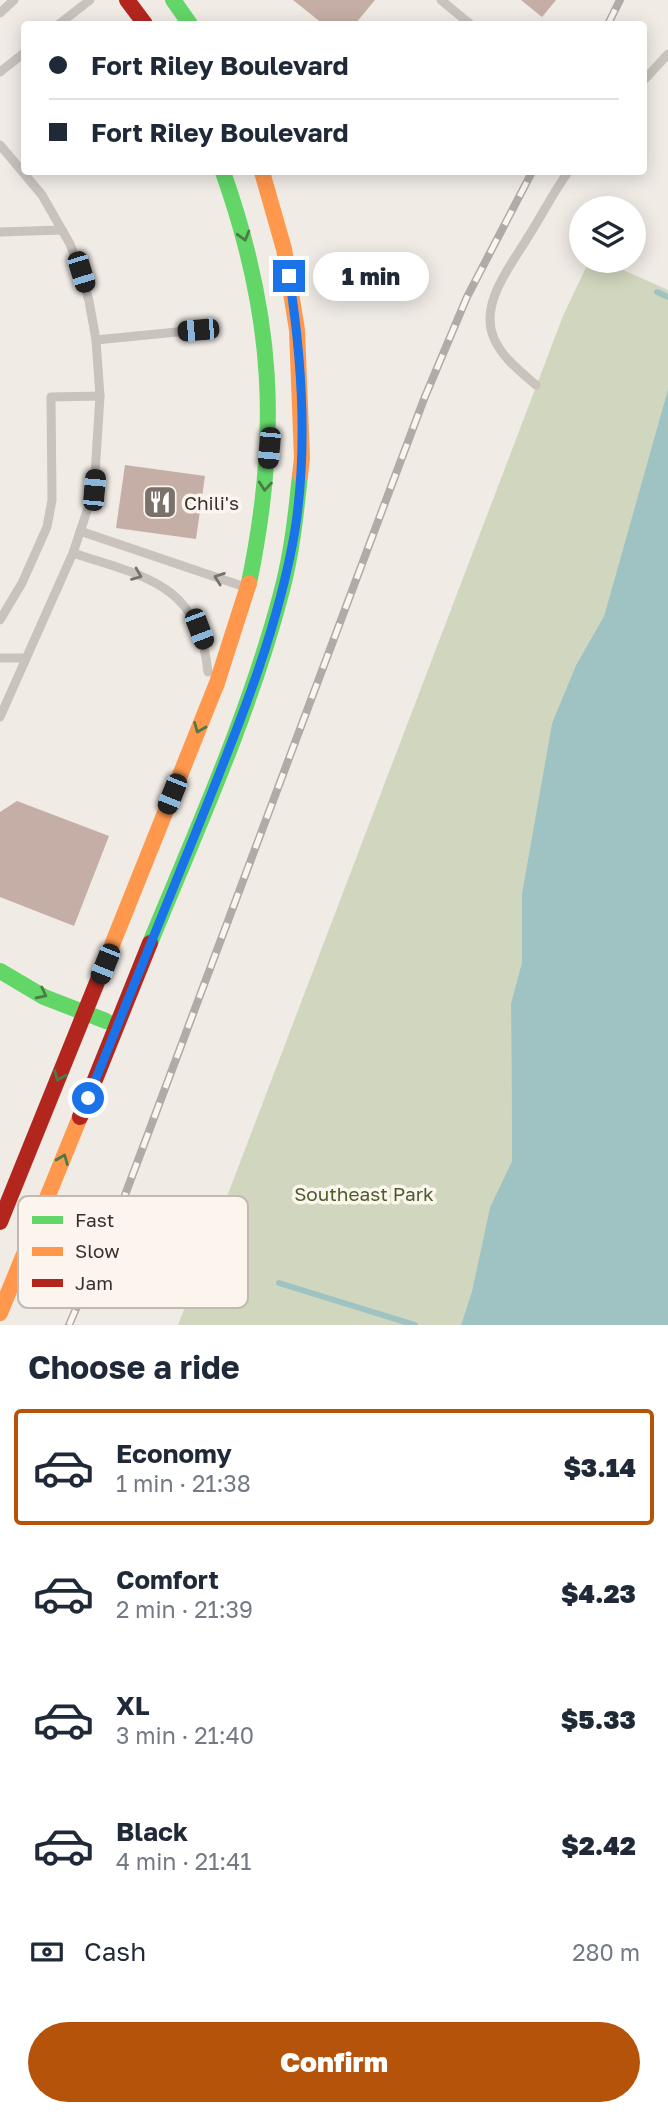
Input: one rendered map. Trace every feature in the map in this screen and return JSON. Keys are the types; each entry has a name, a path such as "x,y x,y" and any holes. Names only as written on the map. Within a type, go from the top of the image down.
{"highway":[{"path":"127,0 143,21"},
{"path":"173,0 188,21"},
{"path":"194,0 199,21"},
{"path":"0,1222 211,697 248,588 264,497 269,448 268,380 262,321 251,260 224,175"},
{"path":"48,1196 240,722 282,591 295,529 302,458 297,330 284,249 263,175"},
{"path":"0,971 44,997 118,1026"},
{"path":"0,1313 18,1269"}],"lane":[{"path":"0,13 14,0"},
{"path":"63,21 90,0"},
{"path":"441,0 466,21"},
{"path":"0,72 21,54"},
{"path":"647,77 668,54"},
{"path":"0,145 21,170"},
{"path":"0,717 73,553 94,490 100,396 96,340 86,288 70,244 42,195 25,175"},
{"path":"536,385 506,357 493,337 490,321 494,301 505,275 566,175"},
{"path":"0,232 62,230"},
{"path":"96,340 198,330"},
{"path":"0,620 22,583 47,527 52,500 51,397 100,396"},
{"path":"80,531 248,588 251,607"},
{"path":"73,553 164,586 185,605 197,624 204,643 211,697"},
{"path":"0,658 26,658"},
{"path":"240,722 251,662"}],"green space":[{"name":"Southeast Park","path":"583,273 630,273 668,290 668,389 604,616 576,665 552,723 522,893 522,962 511,1003 512,1161 490,1207 472,1291 461,1325 178,1325 184,1308 248,1308 248,1196 227,1196 563,316"}],"water":[{"path":"668,389 668,1325 461,1325 472,1291 490,1207 512,1161 511,1003 522,962 522,893 552,723 576,665 604,616"}],"building":[{"path":"293,0 375,0 358,21 319,21"},
{"path":"521,0 556,0 542,17"},
{"name":"Chili's","path":"125,465 205,476 196,539 116,528"},
{"path":"17,801 109,836 74,926 0,897 0,812"}],"waterway":[{"path":"657,292 668,297"},
{"path":"279,1283 415,1325"}],"railway":[{"path":"610,21 620,0"},
{"path":"125,1196 424,399 467,297 530,175"},
{"path":"69,1325 76,1308"}],"traffic: fast":[{"path":"173,0 188,21"},
{"path":"224,175 253,276 267,376 265,476 249,583"},
{"path":"150,943 222,769 255,680 282,590 300,475"},
{"path":"0,971 44,997 106,1021"}],"traffic: slow":[{"path":"263,175 284,249 297,330 302,458 300,475"},
{"path":"104,965 217,683 249,583"},
{"path":"48,1196 80,1117"},
{"path":"0,1313 18,1269"}],"traffic: jam":[{"path":"127,0 143,21"},
{"path":"80,1117 150,943"},
{"path":"0,1222 104,965"}],"place":[{"name":"Chili's","path":"160,502"}],"route":[{"path":"88,1098 240,722 282,591 295,529 302,458 297,330 289,276"}]}
